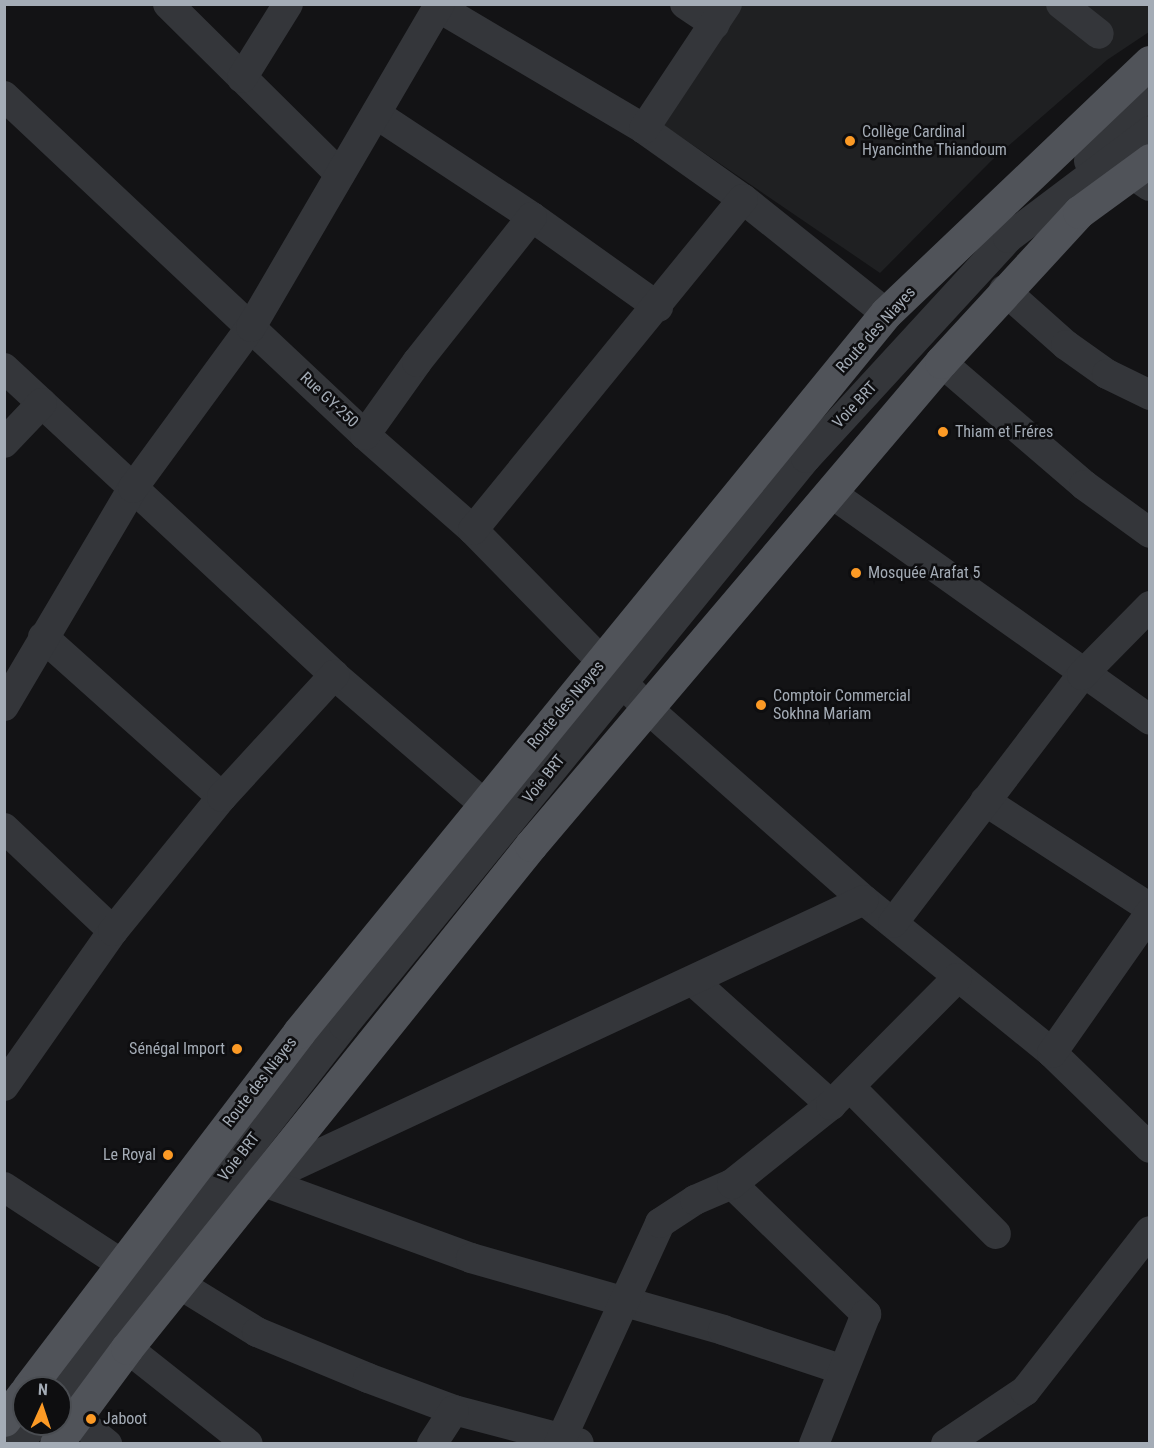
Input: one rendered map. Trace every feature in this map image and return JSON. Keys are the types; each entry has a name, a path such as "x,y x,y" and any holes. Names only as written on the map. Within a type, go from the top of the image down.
{"main road":[{"name":"Route des Niayes","path":"37,1376 120,1263 484,804 611,673 886,314 1149,62"},
{"path":"72,1407 127,1348 531,845 941,362 1004,290 1079,212 1143,173"}],"street":[{"path":"168,4 340,174"},
{"path":"242,78 288,4"},
{"path":"644,129 721,14 685,4"},
{"path":"1061,4 1099,34"},
{"path":"4,706 133,488 251,327 439,6 644,129 743,199 886,314"},
{"name":"Voie BRT","path":"1060,195 1149,90"},
{"name":"Rue GY-250","path":"4,96 365,435 473,530 648,709 864,900 1052,1053 1149,1148"},
{"path":"376,114 532,217 658,307"},
{"name":"Voie BRT","path":"72,1404 307,1071 611,673 1008,238 1060,195 1149,130"},
{"path":"473,530 588,386 658,307 743,199"},
{"path":"365,435 417,362 532,217"},
{"path":"1004,290 1066,345 1107,374 1149,395"},
{"path":"941,362 1083,484 1149,533"},
{"path":"4,368 334,675 484,804"},
{"path":"4,443 42,403"},
{"path":"831,493 1082,675 1149,720"},
{"path":"893,923 1082,675 1149,606"},
{"path":"43,637 222,797"},
{"path":"4,1086 113,931 222,797 334,675"},
{"path":"985,801 1149,908"},
{"path":"4,828 113,931"},
{"path":"261,1180 493,1070 693,981 864,900"},
{"path":"1052,1053 1149,913"},
{"path":"179,1284 257,1332 454,1410 568,1442 620,1304 660,1223 695,1200 732,1184 841,1096 957,978"},
{"path":"693,981 841,1096 996,1234"},
{"path":"261,1180 471,1258 620,1304 723,1330 843,1370"},
{"path":"732,1184 863,1307 865,1320 814,1443"},
{"path":"4,1187 120,1263"},
{"path":"946,1443 1025,1391 1149,1231"},
{"path":"127,1348 248,1443"},
{"path":"432,1443 454,1410"},
{"path":"72,1422 107,1443"}],"shaded area":[{"name":"Collège Cardinal Hyancinthe Thiandoum","path":"740,5 1149,5 1149,32 1107,60 991,161 880,273 659,122"}],"place":[{"name":"Collège Cardinal Hyancinthe Thiandoum","path":"850,141"},
{"name":"Thiam et Fréres","path":"943,432"},
{"name":"Mosquée Arafat 5","path":"856,573"},
{"name":"Comptoir Commercial Sokhna Mariam","path":"761,705"},
{"name":"Sénégal Import","path":"237,1049"},
{"name":"Le Royal","path":"168,1155"},
{"name":"Jaboot","path":"91,1419"}]}
